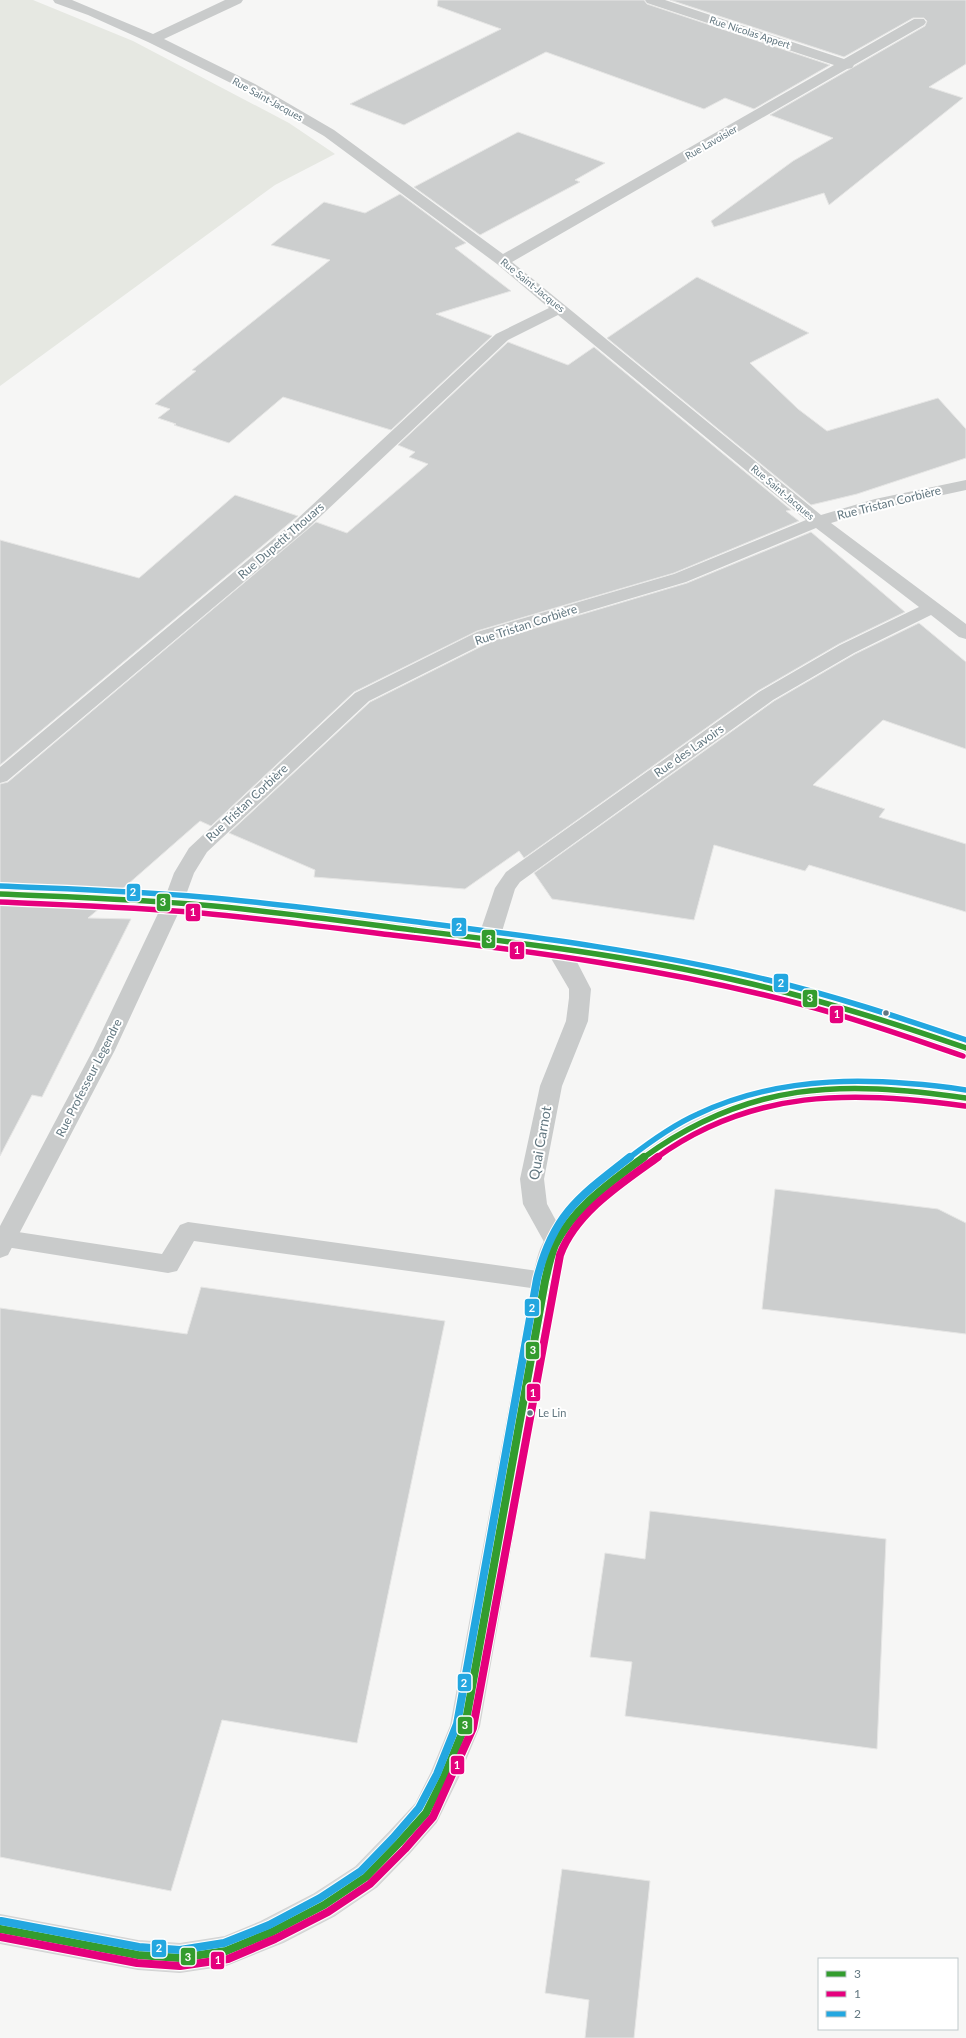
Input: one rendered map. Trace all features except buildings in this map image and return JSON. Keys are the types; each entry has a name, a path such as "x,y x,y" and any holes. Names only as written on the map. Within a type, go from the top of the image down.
{"main road":[{"path":"0,894 173,903 489,938 556,948 673,967 783,991 904,1027 966,1048"},
{"path":"0,1929 138,1955 180,1958 226,1950 272,1932 324,1905 366,1877 426,1813 444,1777 465,1726 545,1281 556,1243 572,1220 594,1197 623,1173 681,1133 700,1122 724,1112 792,1094 826,1090 886,1088 966,1098"}],"street":[{"name":"Rue Saint-Jacques","path":"60,0 93,12 153,39 250,87 329,133 502,261 818,520 931,608 966,633"},
{"path":"153,39 236,0"},
{"name":"Rue Nicolas Appert","path":"652,0 847,65"},
{"name":"Rue Lavoisier","path":"502,261 847,65 919,22"},
{"name":"Rue Dupetit Thouars","path":"0,777 301,525 502,337 561,308"},
{"name":"Rue Tristan Corbière","path":"173,903 184,873 199,848 362,697 484,636 680,578 818,520 875,504 966,485"},
{"name":"Rue des Lavoirs","path":"489,938 503,893 513,877 766,696 847,649 931,608"},
{"name":"Rue Professeur Legendre","path":"3,1244 104,1050 173,903"},
{"name":"Quai Carnot","path":"556,948 566,962 580,989 580,998 577,1021 550,1086 532,1180 535,1204 556,1243"},
{"path":"3,1244 168,1264 188,1231 545,1281"}],"shaded area":[{"path":"0,0 33,0 133,41 289,123 335,154 275,185 0,386"}],"transit line":[{"name":"2","path":"0,886 202,897 337,912 579,943 699,964 796,987 882,1012 966,1040"},
{"name":"3","path":"0,894 202,905 513,942 603,955 738,980 782,991 920,1032 966,1048"},
{"name":"1","path":"0,902 201,913 421,938 557,956 646,970 736,988 826,1011 963,1056"},
{"name":"2","path":"1,1921 139,1947 180,1950 224,1943 269,1925 320,1898 361,1871 419,1808 437,1774 457,1724 537,1279 545,1248 561,1220 579,1199 590,1189 650,1143 689,1118 731,1100 764,1091 797,1085 830,1082 898,1082 966,1090"},
{"name":"3","path":"0,1929 138,1955 180,1958 226,1951 272,1932 324,1905 366,1877 426,1813 444,1777 465,1726 545,1281 553,1250 568,1224 586,1204 606,1186 653,1151 690,1127 731,1108 796,1092 830,1089 865,1088 899,1090 966,1098"},
{"name":"1","path":"0,1937 137,1963 180,1966 228,1959 275,1939 328,1912 370,1884 405,1849 433,1817 451,1780 473,1728 555,1271 561,1251 575,1228 603,1199 659,1156 704,1128 735,1115 767,1106 800,1100 833,1097 899,1098 965,1106"}],"place":[{"name":"Le Lin","path":"530,1413"}]}
